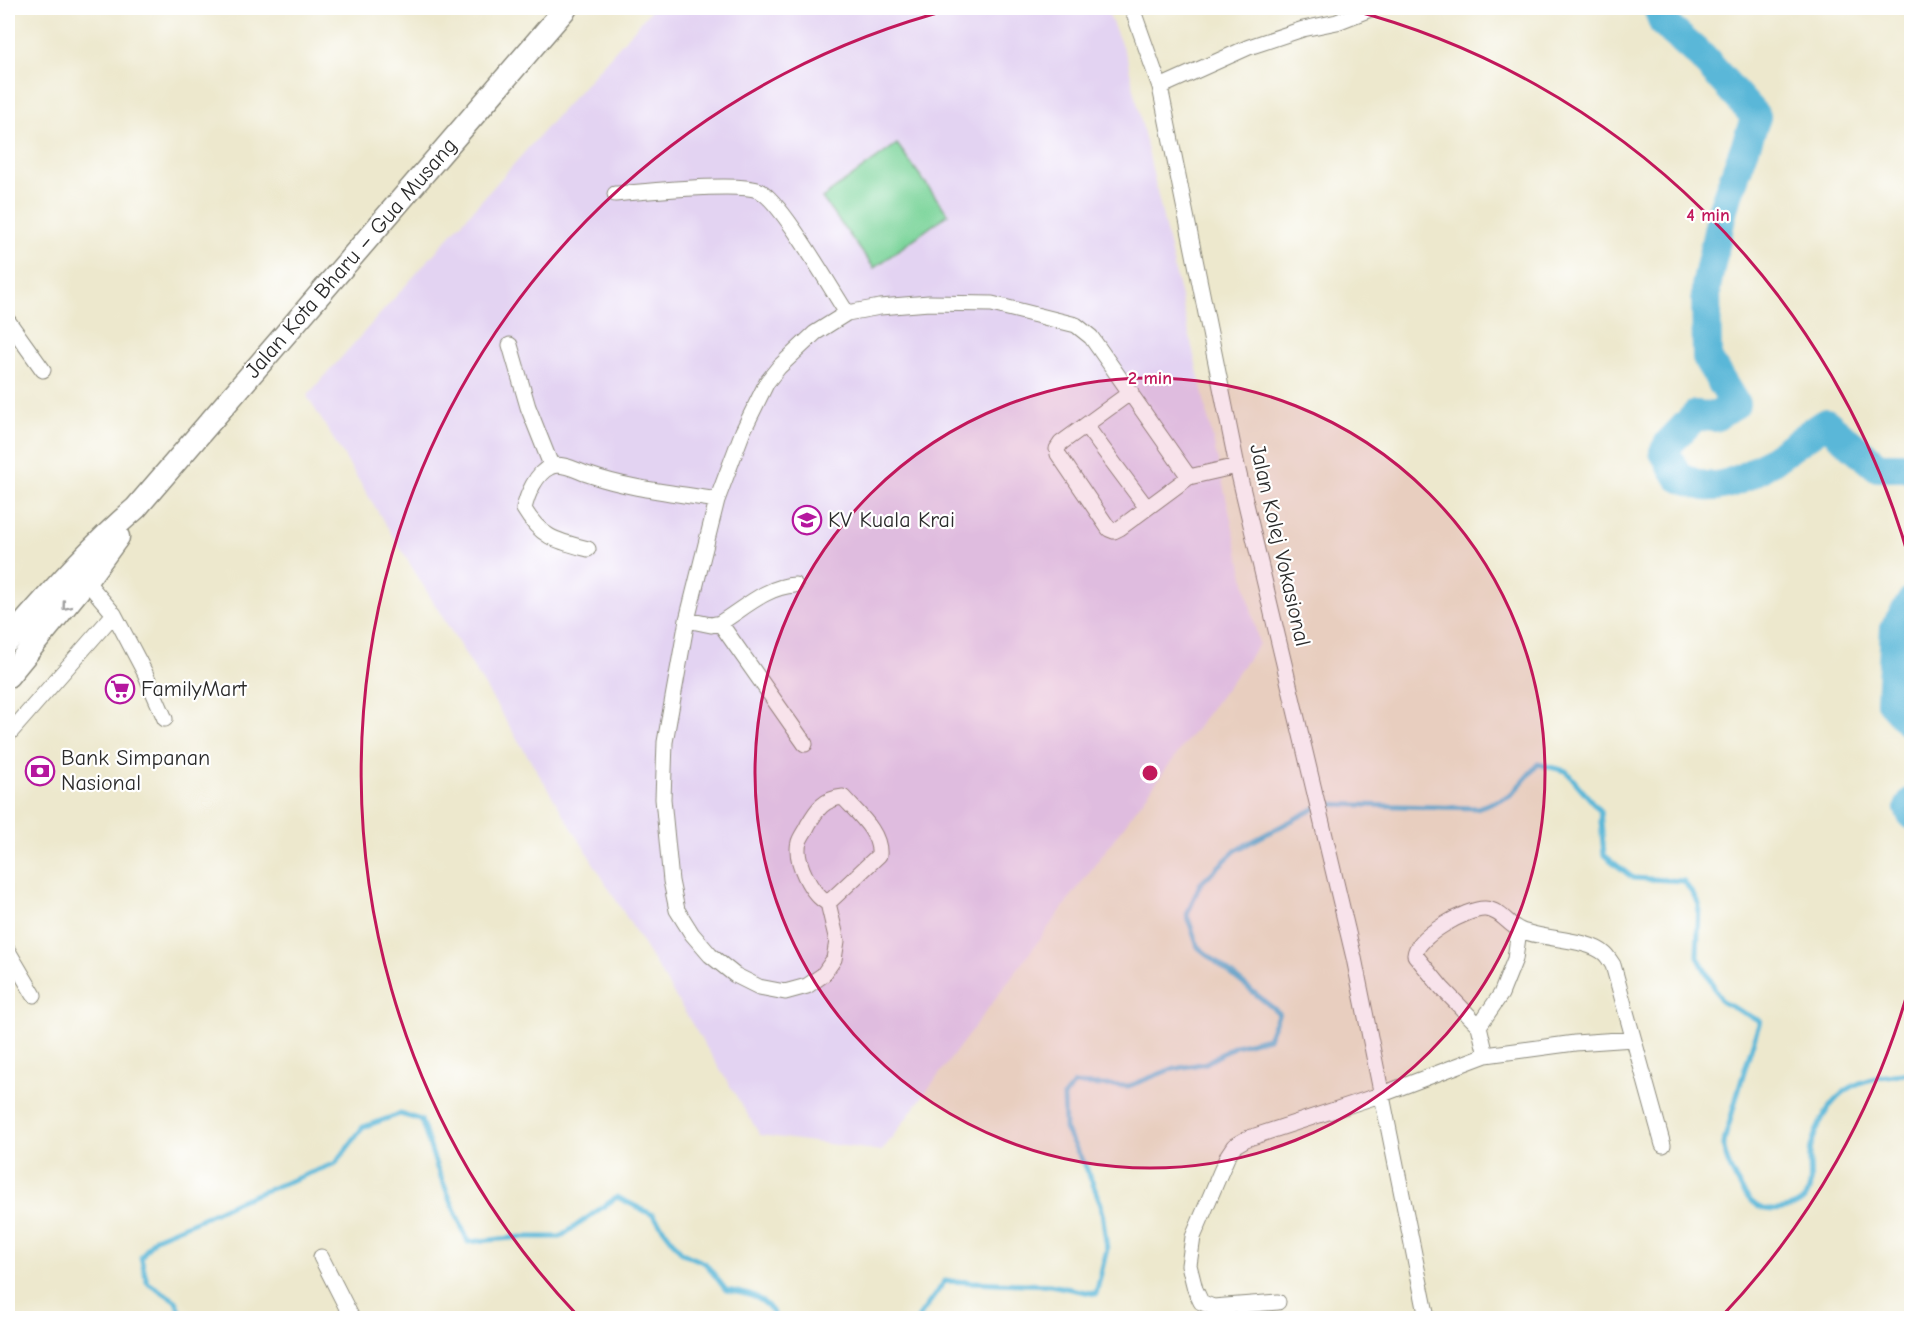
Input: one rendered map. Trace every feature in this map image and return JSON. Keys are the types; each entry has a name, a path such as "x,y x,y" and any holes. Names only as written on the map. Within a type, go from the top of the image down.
{"highway":[{"name":"Jalan Kota Bharu – Gua Musang","path":"8,642 74,566 136,508 566,8"},
{"name":"Jalan Kota Bharu – Gua Musang","path":"8,676 86,581 118,538 136,508"}],"street":[{"name":"Jalan Kolej Vokasional","path":"1131,8 1160,87 1237,466 1351,945 1427,1318"},
{"path":"1160,87 1249,47 1337,22 1373,8"},
{"path":"615,194 750,187 762,192 780,211 847,313"},
{"path":"828,903 879,855 880,845 875,834 843,797 833,798 818,807 798,843 801,865 812,888 821,899 828,903 837,941 834,959 824,975 807,986 784,992 759,987 735,975 710,955 692,934 677,910 671,881 663,799 665,742 687,621 717,500 743,431 767,382 779,367 815,333 847,313 880,307 929,303 992,304 1057,319 1076,325 1091,337 1190,477"},
{"path":"8,321 43,370"},
{"path":"510,345 528,406 552,465"},
{"path":"1131,392 1061,443 1057,449 1058,454 1109,529 1114,531 1120,528 1190,477 1237,466"},
{"path":"1086,426 1147,508"},
{"path":"588,549 554,540 531,521 524,509 527,497 541,473 552,465 620,483 717,500"},
{"path":"86,581 114,615 145,673 165,719"},
{"path":"687,621 711,625 720,623 771,591 782,586 795,585"},
{"path":"8,735 114,615"},
{"path":"720,623 805,744"},
{"path":"1486,1055 1479,1026 1415,956 1416,950 1425,938 1470,910 1486,909 1503,915 1519,930 1591,947 1605,954 1613,965 1663,1145"},
{"path":"1479,1026 1501,994 1515,959 1519,930"},
{"path":"8,951 34,995"},
{"path":"1278,1302 1213,1307 1201,1302 1195,1289 1189,1265 1193,1237 1234,1146 1246,1139 1380,1095 1486,1055 1575,1042 1633,1039"},
{"path":"321,1257 352,1318"}],"shaded area":[{"name":"KV Kuala Krai","path":"653,8 1106,8 1127,58 1259,644 882,1151 760,1135 307,396"}],"green space":[{"path":"897,144 948,214 874,268 822,198"}],"waterway":[{"path":"1658,8 1664,24 1702,57 1756,117 1723,208 1706,287 1707,358 1735,404 1715,417 1696,415 1669,443 1664,452 1679,477 1705,486 1720,485 1736,481 1752,473 1826,423 1878,467 1912,467"},
{"path":"1912,601 1895,628 1891,702 1912,725"},
{"path":"918,1318 945,1281 1050,1285 1096,1294 1107,1249 1101,1204 1085,1165 1065,1129 1064,1096 1074,1084 1129,1086 1169,1070 1206,1063 1235,1046 1268,1038 1279,1013 1198,947 1187,915 1200,884 1236,850 1323,804 1477,808 1510,796 1538,764 1566,771 1600,811 1604,855 1633,878 1684,881 1699,904 1697,955 1722,1002 1760,1021 1724,1145 1725,1155 1736,1180 1757,1206 1773,1210 1785,1209 1796,1205 1805,1197 1810,1187 1812,1142 1821,1121 1838,1097 1848,1089 1870,1079 1912,1073"},
{"path":"1912,802 1909,808 1912,815"},
{"path":"183,1318 176,1301 147,1282 141,1257 155,1238 236,1202 336,1163 363,1127 400,1114 421,1120 437,1168 468,1242 522,1237 560,1237 617,1197 653,1215 682,1253 705,1263 726,1290 755,1297 767,1305 776,1318"}],"place":[{"name":"KV Kuala Krai","path":"807,520"},
{"name":"FamilyMart","path":"120,689"},
{"name":"Bank Simpanan Nasional","path":"40,771"}]}
